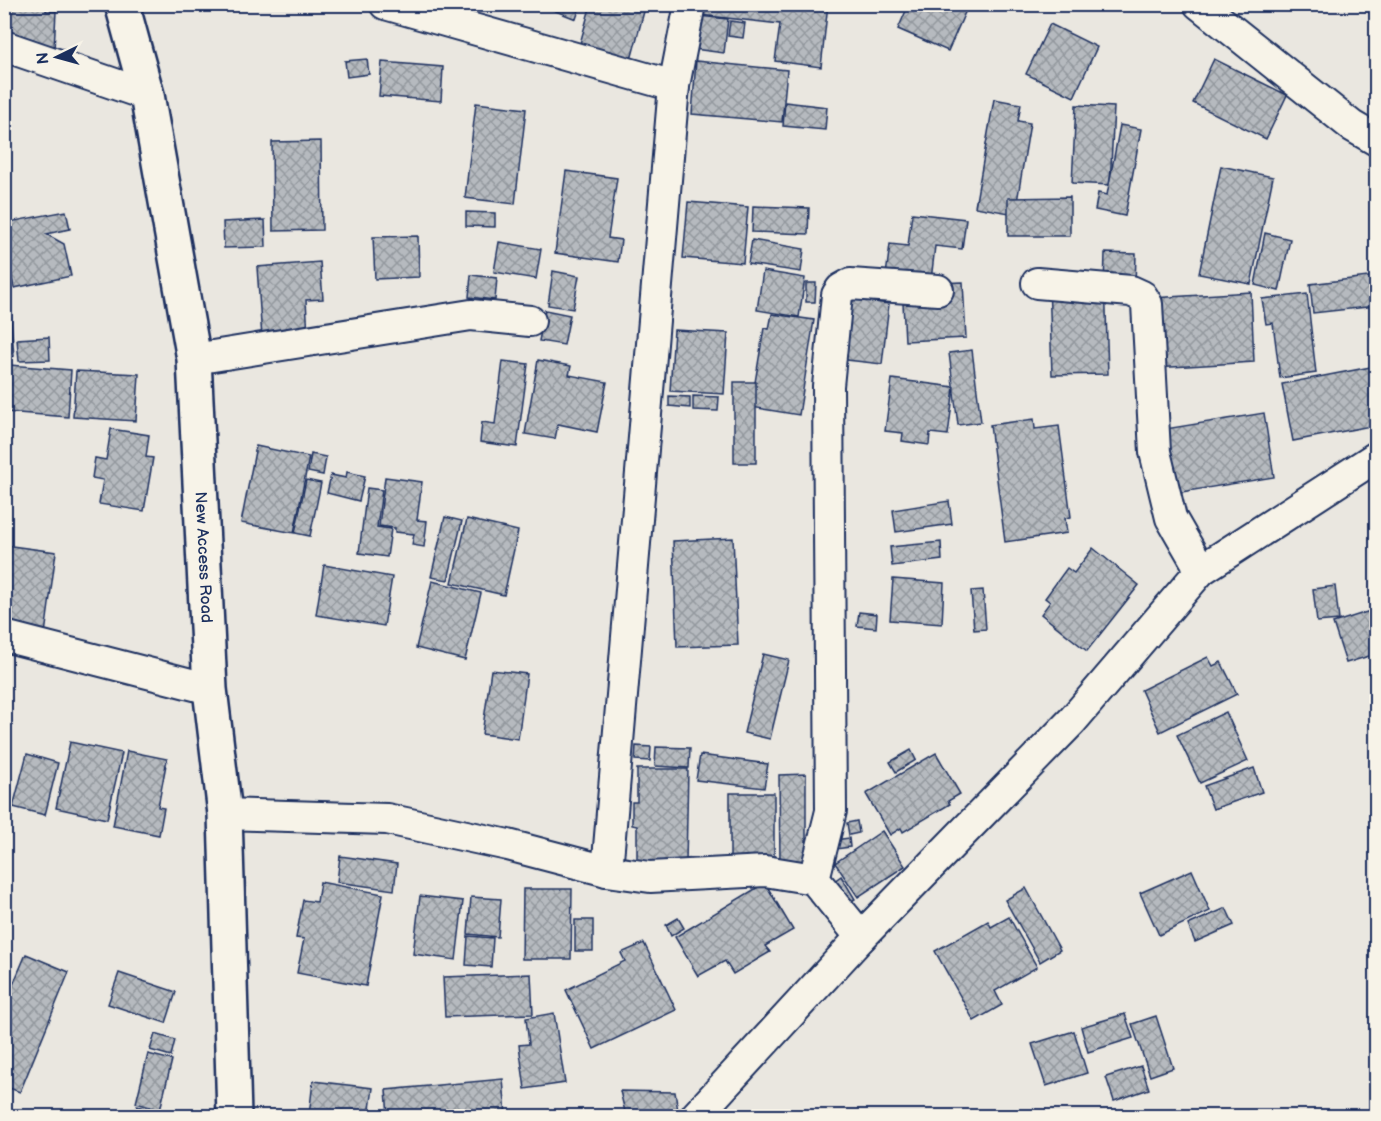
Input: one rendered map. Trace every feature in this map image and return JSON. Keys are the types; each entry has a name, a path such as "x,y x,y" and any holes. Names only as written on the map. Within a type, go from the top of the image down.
{"main road":[{"name":"New Access Road","path":"122,4 147,95 194,359 210,689 225,814 234,1116"}],"street":[{"path":"385,4 674,86"},
{"path":"607,871 674,86 690,4"},
{"path":"1199,4 1352,126 1377,140"},
{"path":"4,46 147,95"},
{"path":"1037,283 1131,291 1142,296 1147,304 1155,452 1171,518 1201,570"},
{"path":"814,879 831,811 828,386 837,295 850,284 938,290"},
{"path":"194,359 471,315 530,321"},
{"path":"696,1116 861,937 1072,721 1201,570 1377,457"},
{"path":"4,636 210,689"},
{"path":"225,814 387,819 508,845 607,871 650,877 765,871 814,879 861,937"}],"building":[{"path":"4,4 47,4 46,11 56,11 54,50 4,37"},
{"path":"538,4 581,4 576,19"},
{"path":"591,4 646,4 628,71 576,58"},
{"path":"701,4 828,4 821,67 775,61 780,24 700,15"},
{"path":"909,4 954,4 966,10 948,51 898,29"},
{"path":"1376,8 1376,55 1370,9"},
{"path":"698,16 728,19 724,53 694,49"},
{"path":"730,21 745,23 743,38 728,36"},
{"path":"1050,24 1097,47 1074,97 1026,74"},
{"path":"367,59 369,74 347,77 345,61"},
{"path":"1214,59 1287,95 1266,139 1193,103"},
{"path":"696,61 787,70 782,122 692,114"},
{"path":"382,62 443,67 441,101 379,96"},
{"path":"994,99 1021,104 1018,121 1030,123 1015,214 975,207"},
{"path":"785,102 827,107 825,130 783,126"},
{"path":"476,103 526,109 515,204 465,198"},
{"path":"1076,105 1114,107 1110,185 1072,183"},
{"path":"1120,125 1141,129 1125,216 1095,210 1098,193 1107,195"},
{"path":"321,141 322,230 273,231 272,142"},
{"path":"1221,166 1273,177 1251,284 1199,274"},
{"path":"566,171 617,178 608,238 621,240 618,262 555,253"},
{"path":"1070,197 1070,236 1008,236 1008,198"},
{"path":"688,202 748,207 743,263 683,258"},
{"path":"753,206 809,208 808,234 752,232"},
{"path":"66,211 70,229 46,234 64,244 71,276 14,288 4,242 4,223"},
{"path":"466,212 495,213 495,227 466,226"},
{"path":"912,213 966,219 962,249 935,246 930,289 885,283 890,244 908,246"},
{"path":"265,220 266,247 224,248 223,222"},
{"path":"1265,233 1290,239 1279,291 1255,285"},
{"path":"418,236 419,277 375,279 373,237"},
{"path":"752,240 804,249 801,272 748,264"},
{"path":"499,242 541,249 536,279 494,272"},
{"path":"1105,253 1136,254 1135,286 1104,286"},
{"path":"320,262 323,299 306,300 308,335 262,338 257,267"},
{"path":"553,271 579,276 573,309 548,305"},
{"path":"763,271 805,278 799,317 757,310"},
{"path":"471,275 497,278 495,300 469,297"},
{"path":"1376,276 1376,306 1313,313 1310,284"},
{"path":"1105,279 1108,374 1052,375 1049,281"},
{"path":"963,282 966,338 905,341 902,284"},
{"path":"806,283 816,283 815,302 806,302"},
{"path":"1251,292 1254,362 1155,368 1152,298"},
{"path":"1307,294 1316,373 1280,378 1273,323 1266,324 1262,299"},
{"path":"9,297 14,356 4,357 4,298"},
{"path":"846,298 889,304 882,364 838,359"},
{"path":"545,310 570,315 564,345 539,341"},
{"path":"772,314 814,320 799,415 751,407 764,328 769,329"},
{"path":"674,330 728,333 724,394 670,391"},
{"path":"49,337 50,360 19,361 17,339"},
{"path":"972,350 981,422 958,425 949,353"},
{"path":"538,360 571,366 569,375 607,382 597,432 558,424 555,439 525,434"},
{"path":"503,361 528,364 517,447 480,442 482,422 495,424"},
{"path":"9,365 71,370 68,417 6,412"},
{"path":"1376,366 1376,425 1293,441 1282,384"},
{"path":"76,371 139,374 136,421 73,417"},
{"path":"892,379 954,387 948,435 930,433 929,445 902,441 903,433 885,431"},
{"path":"734,382 756,382 756,463 734,463"},
{"path":"669,396 690,397 690,408 669,406"},
{"path":"693,396 719,397 718,411 693,410"},
{"path":"1264,413 1274,477 1170,494 1159,430"},
{"path":"1034,419 1035,429 1059,426 1071,517 1065,518 1067,533 1005,542 990,425"},
{"path":"111,429 149,435 146,457 153,458 144,511 99,504 103,480 92,478 95,458 106,460"},
{"path":"256,446 309,457 294,533 241,523"},
{"path":"311,454 326,457 323,475 308,472"},
{"path":"347,472 365,476 359,501 327,493 331,475 346,478"},
{"path":"385,477 422,482 417,520 427,521 424,547 412,545 414,534 395,532 395,528 379,526"},
{"path":"306,480 321,483 310,536 295,533"},
{"path":"367,488 382,490 377,527 391,529 387,557 359,553"},
{"path":"949,501 952,524 896,532 893,510"},
{"path":"445,517 462,521 448,580 431,577"},
{"path":"467,519 518,531 504,595 452,583"},
{"path":"733,538 738,645 677,647 673,541"},
{"path":"941,542 942,560 892,566 890,547"},
{"path":"4,545 56,552 45,634 4,629"},
{"path":"1093,548 1139,585 1087,651 1041,614 1050,602 1045,598 1067,568 1074,573"},
{"path":"324,565 392,577 384,626 316,615"},
{"path":"893,579 944,583 942,624 890,620"},
{"path":"432,581 481,593 465,660 416,648"},
{"path":"1335,586 1339,620 1317,622 1313,589"},
{"path":"983,590 986,629 974,630 971,591"},
{"path":"1376,609 1376,654 1346,663 1333,623"},
{"path":"859,612 877,614 876,628 857,626"},
{"path":"763,654 789,660 770,739 744,733"},
{"path":"1208,657 1213,666 1221,662 1237,694 1160,732 1141,690"},
{"path":"491,670 527,674 518,739 482,734"},
{"path":"1226,712 1248,761 1200,783 1177,735"},
{"path":"70,742 122,753 107,819 56,808"},
{"path":"636,746 651,747 650,761 635,760"},
{"path":"656,747 690,748 689,768 655,766"},
{"path":"911,750 916,760 896,772 890,762"},
{"path":"127,751 167,759 158,807 164,808 159,835 113,826"},
{"path":"936,753 960,794 948,801 950,804 903,832 901,828 890,835 866,794"},
{"path":"27,754 58,763 45,815 13,807"},
{"path":"700,755 768,764 764,788 696,780"},
{"path":"1254,768 1262,792 1213,809 1204,786"},
{"path":"637,769 688,769 686,863 637,862 637,826 632,825 632,802 637,802"},
{"path":"806,774 806,863 780,863 779,775"},
{"path":"730,793 774,793 774,864 730,864"},
{"path":"857,821 859,833 849,835 847,823"},
{"path":"882,831 905,866 858,897 835,863"},
{"path":"849,838 850,847 836,849 835,840"},
{"path":"340,856 397,864 394,890 337,882"},
{"path":"1192,870 1210,911 1159,935 1140,893"},
{"path":"841,876 855,899 844,906 830,884"},
{"path":"320,882 383,894 366,986 297,973 304,939 296,938 303,900 317,902"},
{"path":"765,883 793,930 765,946 770,952 733,974 725,961 698,976 675,937"},
{"path":"1026,888 1060,950 1040,962 1005,900"},
{"path":"523,889 572,889 571,959 522,959"},
{"path":"420,896 463,901 456,960 413,954"},
{"path":"471,897 501,899 498,937 468,934"},
{"path":"1226,908 1234,925 1195,942 1188,925"},
{"path":"1009,917 1037,967 995,991 1002,1005 974,1021 935,951 988,921 991,927"},
{"path":"678,918 684,928 671,936 666,925"},
{"path":"575,920 593,920 593,951 575,951"},
{"path":"468,936 493,938 491,967 466,965"},
{"path":"644,943 676,1010 594,1049 566,990 625,961 621,953"},
{"path":"26,954 69,972 20,1092 4,1086 4,1006"},
{"path":"119,973 176,992 166,1023 108,1004"},
{"path":"531,974 533,1014 445,1017 443,977"},
{"path":"554,1013 565,1083 525,1089 519,1045 529,1044 526,1018"},
{"path":"1125,1014 1133,1038 1088,1052 1081,1027"},
{"path":"1156,1016 1173,1068 1150,1076 1132,1024"},
{"path":"1074,1031 1087,1073 1046,1086 1032,1044"},
{"path":"155,1034 175,1040 171,1056 150,1050"},
{"path":"148,1054 172,1060 160,1110 136,1103"},
{"path":"1141,1066 1149,1089 1114,1101 1106,1077"},
{"path":"503,1079 506,1116 388,1116 386,1090"},
{"path":"313,1081 373,1088 369,1116 309,1116"},
{"path":"620,1091 675,1092 678,1111 674,1116 626,1116"},
{"path":"137,1106 170,1116 134,1116"}]}
